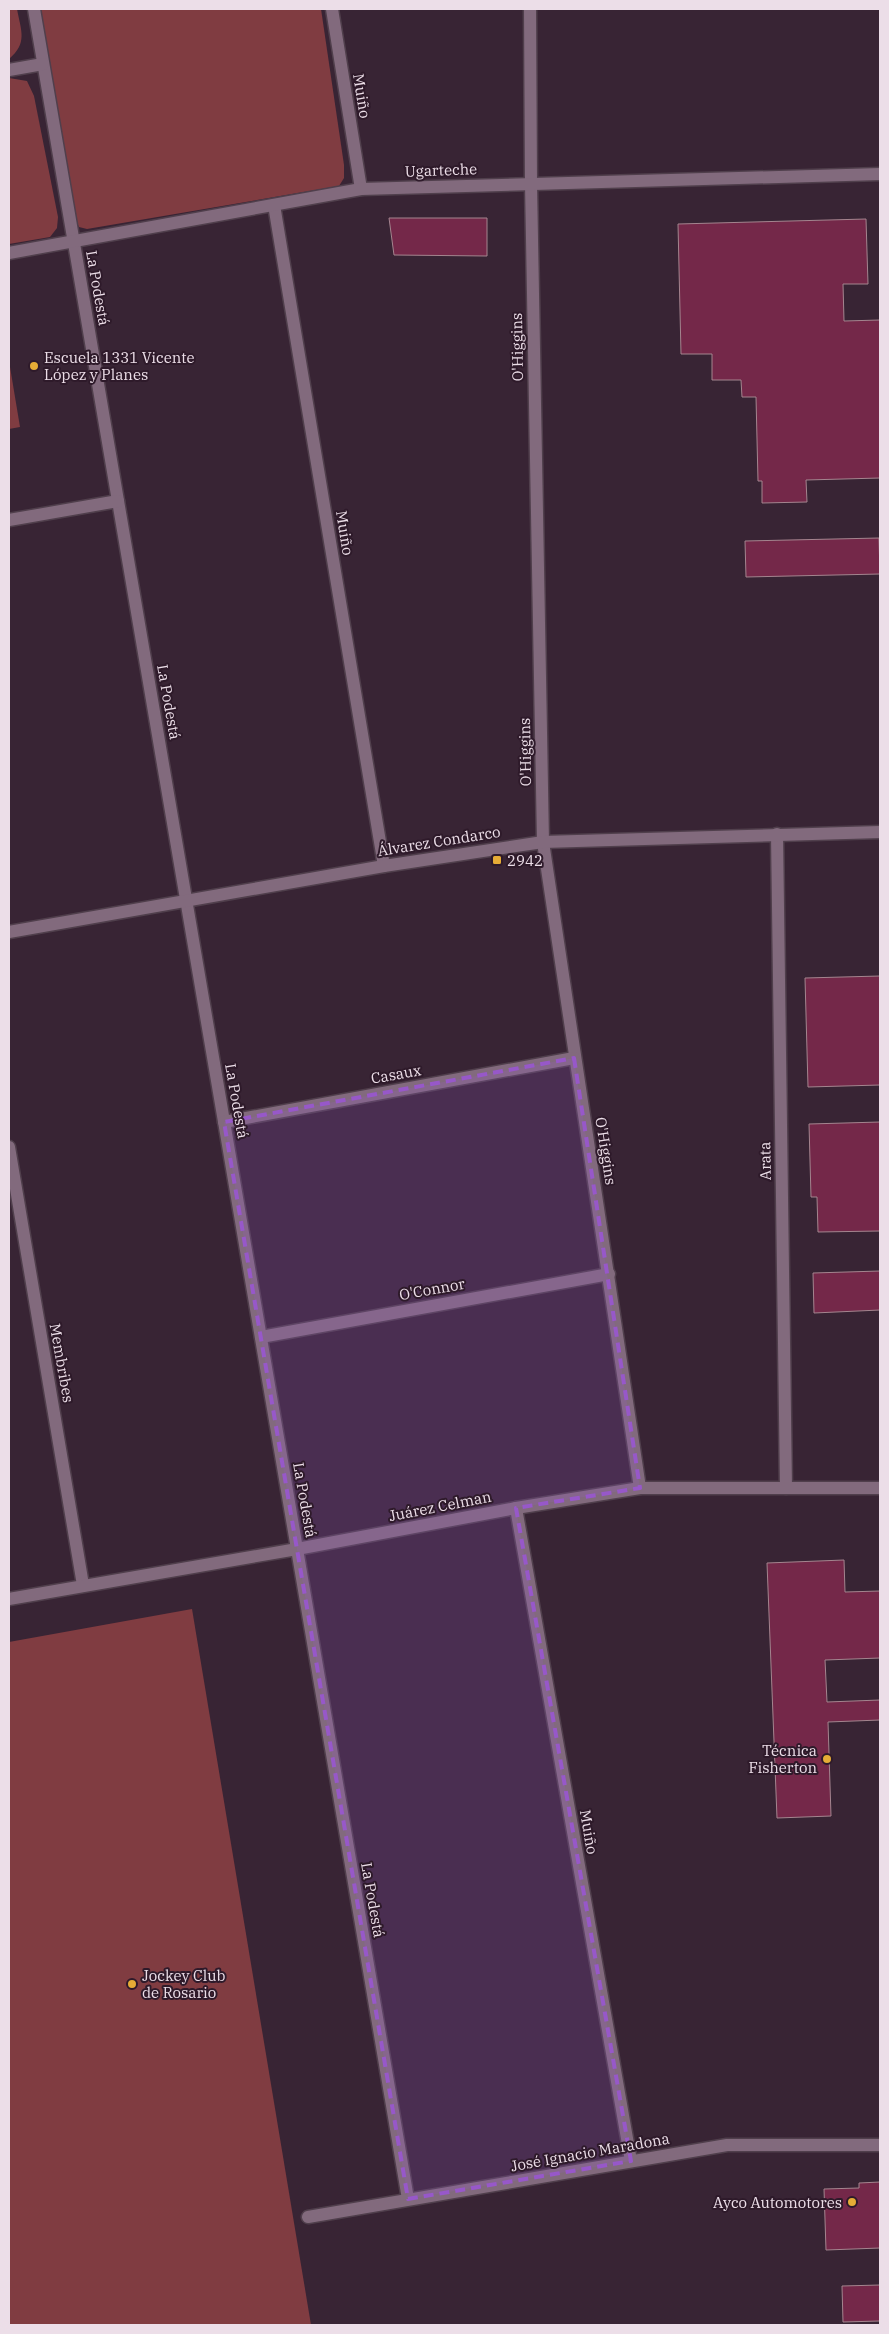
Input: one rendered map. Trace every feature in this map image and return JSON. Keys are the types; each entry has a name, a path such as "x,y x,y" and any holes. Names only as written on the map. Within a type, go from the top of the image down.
{"street":[{"name":"La Podestá","path":"34,9 408,2199"},
{"name":"Muiño","path":"332,9 361,189"},
{"name":"O'Higgins","path":"530,9 530,184 543,842 640,1488"},
{"path":"9,70 43,64"},
{"name":"Ugarteche","path":"9,253 361,189 880,174"},
{"name":"Muiño","path":"274,205 384,866"},
{"path":"9,520 118,501"},
{"name":"Álvarez Condarco","path":"9,932 384,866 543,842 880,832"},
{"name":"Arata","path":"777,834 786,1488"},
{"name":"Casaux","path":"224,1122 574,1058"},
{"name":"Membribes","path":"9,1147 83,1586"},
{"name":"O'Connor","path":"261,1337 609,1274"},
{"name":"Juárez Celman","path":"9,1599 297,1549 516,1508 640,1488 880,1488"},
{"name":"Muiño","path":"516,1508 631,2161"},
{"name":"José Ignacio Maradona","path":"308,2217 726,2145 880,2145"}],"highlighted area":[{"path":"574,1058 640,1488 516,1508 631,2161 408,2199 224,1122"}],"shaded area":[{"path":"9,9 17,9 22,36 19,48 9,59"},
{"path":"40,9 321,9 344,165 344,178 339,186 87,229 79,227 74,217"},
{"path":"9,78 27,81 34,96 58,217 57,228 50,237 9,244"},
{"path":"9,361 20,427 9,429"},
{"name":"Jockey Club de Rosario","path":"192,1609 311,2325 9,2325 9,1642"}],"building":[{"path":"389,218 487,218 487,256 394,255"},
{"path":"866,219 868,284 843,284 844,321 880,320 880,478 806,480 807,502 762,503 762,481 758,481 756,397 742,397 741,380 712,380 712,354 681,354 678,224"},
{"path":"879,538 880,574 746,577 745,541"},
{"path":"880,976 880,1085 808,1087 805,978"},
{"path":"880,1122 880,1231 818,1232 817,1197 811,1197 809,1124"},
{"path":"880,1271 880,1310 814,1313 813,1273"},
{"path":"844,1560 845,1592 880,1591 880,1658 825,1660 827,1702 880,1700 880,1720 828,1722 831,1816 777,1818 767,1563"},
{"name":"Ayco Automotores","path":"880,2182 880,2248 826,2250 824,2189 859,2188 859,2183"},
{"path":"880,2285 880,2321 843,2322 842,2286"}],"place":[{"name":"Escuela 1331 Vicente López y Planes","path":"34,366"},
{"name":"2942","path":"497,860"},
{"name":"Técnica Fisherton","path":"827,1759"},
{"name":"Jockey Club de Rosario","path":"132,1984"},
{"name":"Ayco Automotores","path":"852,2202"}]}
